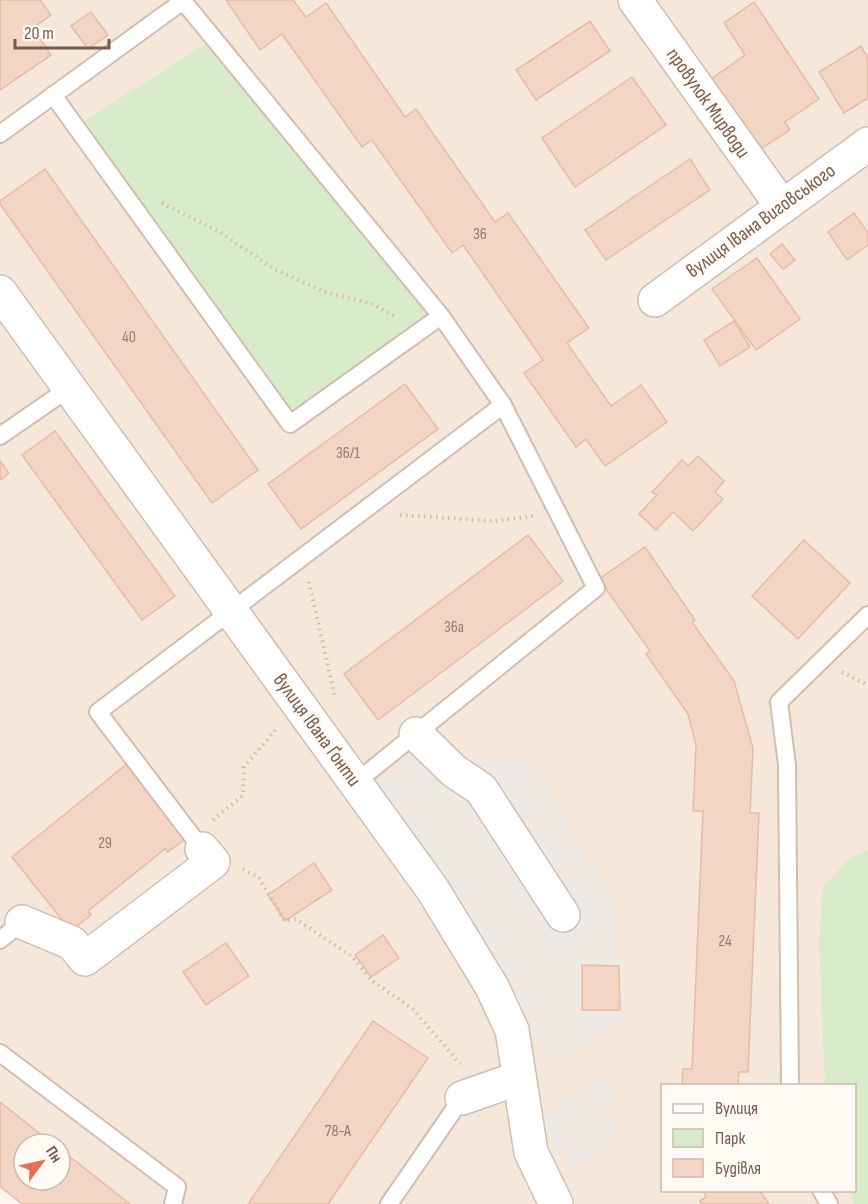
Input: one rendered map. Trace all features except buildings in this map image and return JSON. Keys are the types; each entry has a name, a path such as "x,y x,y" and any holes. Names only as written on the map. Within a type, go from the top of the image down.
{"street":[{"name":"провулок Мирводи","path":"635,0 781,205"},
{"name":"вулиця Івана Виговського","path":"655,300 781,205 868,144"},
{"name":"вулиця Івана Ґонти","path":"0,292 68,389 433,890 492,987 512,1030 531,1152 556,1204"},
{"path":"416,734 454,771 481,789 563,915"},
{"path":"11,931 72,943 85,959 203,850"},
{"path":"462,1098 519,1078"}],"lane":[{"path":"0,134 183,1 441,316 502,405 596,588 355,783"},
{"path":"53,96 290,424 441,316"},
{"path":"0,436 68,389"},
{"path":"203,850 98,712 502,405"},
{"path":"790,1084 787,765 779,702 868,615"},
{"path":"0,1053 177,1187 173,1204"},
{"path":"388,1204 462,1098"}],"path":[{"path":"116,183 218,231 274,269 325,292 372,304 420,331"},
{"path":"361,512 495,521 557,512"},
{"path":"303,556 337,704"},
{"path":"300,707 266,739 244,767 243,795 219,813 203,850 230,854 247,874 259,878 285,921 296,919 336,944 353,957 371,980 413,1009 460,1064 446,1090 462,1098"}],"shaded area":[{"path":"0,0 868,0 868,1204 21,1204 0,1188"},
{"path":"411,758 531,760 617,905 625,1019 557,1064 372,787"},
{"path":"601,1075 619,1101 605,1111 621,1136 573,1168 539,1118"}],"green space":[{"path":"205,44 432,315 290,417 80,124"},
{"path":"868,850 868,1204 854,1204 850,1192 856,1192 856,1084 825,1084 819,943 823,887 850,858"}]}
